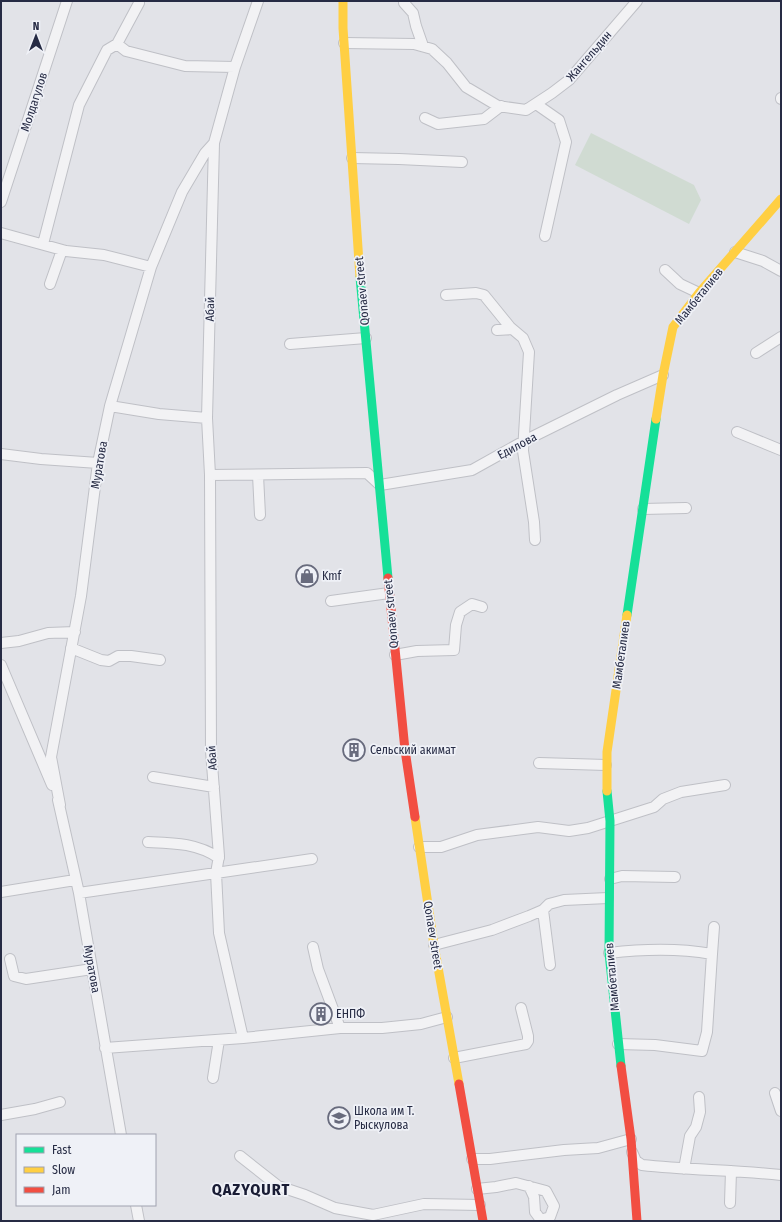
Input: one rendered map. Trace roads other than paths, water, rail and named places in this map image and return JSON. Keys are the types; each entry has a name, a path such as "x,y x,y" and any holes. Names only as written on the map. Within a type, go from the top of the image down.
{"main road":[{"name":"Qonaev street","path":"343,1 344,43 357,241 389,594 405,750 434,945 483,1221"},
{"name":"Мамбеталиев","path":"637,1221 631,1139 618,1044 609,953 608,898 610,879 610,821 606,783 607,752 663,375 673,327 699,293 781,199"}],"street":[{"name":"Молдагулов","path":"1,202 66,1"},
{"path":"214,143 235,67 258,1"},
{"name":"Жангельдин","path":"344,43 414,44 432,49 447,63 466,87 498,106 526,110 570,80 637,1"},
{"path":"43,244 78,105 107,50 117,44 139,3"},
{"path":"404,3 413,13 423,46"},
{"path":"117,44 126,51 185,66 235,67"},
{"path":"536,104 559,120 566,142 545,236"},
{"path":"425,118 438,124 484,119 501,106"},
{"name":"Муратова","path":"121,1134 79,893 51,758 75,632 98,463 110,406 151,267 182,192 205,153 214,143"},
{"name":"Абай","path":"214,143 207,418 210,475 211,751 219,858 216,873 219,933 243,1038"},
{"path":"352,158 462,162"},
{"path":"1,233 62,250 104,255 151,267"},
{"path":"50,284 62,250"},
{"path":"735,252 763,260 781,271"},
{"path":"665,270 680,284 699,293"},
{"path":"446,295 476,293 484,295 512,329 523,338 529,352 523,451 533,514 535,540"},
{"path":"497,330 512,329"},
{"path":"756,354 781,337"},
{"path":"290,344 366,338"},
{"name":"Едилова","path":"380,485 472,470 524,441 617,395 663,375"},
{"path":"110,406 159,414 207,418"},
{"path":"737,432 781,450"},
{"path":"1,454 41,460 98,463"},
{"path":"210,475 367,474 380,485"},
{"path":"258,475 260,514"},
{"path":"643,510 686,508"},
{"path":"331,601 389,594"},
{"path":"395,654 417,651 454,650 456,625 460,612 472,604 482,607"},
{"path":"1,643 19,641 48,633 75,632"},
{"path":"71,648 101,660 109,661 118,656 131,656 160,660"},
{"name":"Муратова","path":"1,665 60,805"},
{"path":"539,763 606,765"},
{"path":"153,777 214,787"},
{"path":"419,847 441,847 477,834 538,827 569,831 588,828 654,807 663,799 681,792 725,785"},
{"path":"148,842 181,843 208,851 219,858"},
{"path":"79,893 312,859"},
{"path":"610,879 622,876 675,877"},
{"path":"1,892 76,880"},
{"path":"434,945 492,930 530,916 542,910 549,904 564,900 608,898"},
{"path":"542,910 550,965"},
{"path":"618,1044 655,1045 702,1051 707,1032 714,927"},
{"path":"313,947 318,968 340,1028"},
{"path":"609,953 656,950 692,951 712,954"},
{"path":"10,959 14,976 26,979 92,968"},
{"path":"454,1058 526,1044 528,1041 528,1036 521,1008"},
{"path":"105,1048 243,1038 340,1028 382,1028 420,1024 447,1017"},
{"path":"213,1078 218,1040"},
{"path":"775,1093 781,1111"},
{"path":"684,1169 690,1136 696,1127 700,1112 699,1097"},
{"path":"1,1115 35,1109 60,1102"},
{"path":"472,1159 490,1159 564,1150 598,1148 631,1139"},
{"path":"631,1152 636,1161 642,1165 781,1175"},
{"path":"240,1156 278,1186 363,1217 424,1204 480,1205"},
{"path":"730,1203 731,1171"},
{"path":"477,1189 496,1188 516,1183 529,1186"},
{"path":"136,1206 139,1221"}],"place":[{"name":"Kmf","path":"307,576"},
{"name":"Сельский акимат","path":"354,750"},
{"name":"ЕНПФ","path":"321,1014"},
{"name":"Школа им Т. Рыскулова","path":"339,1118"}],"district":[{"name":"QAZYQURT","path":"251,1189"}]}
